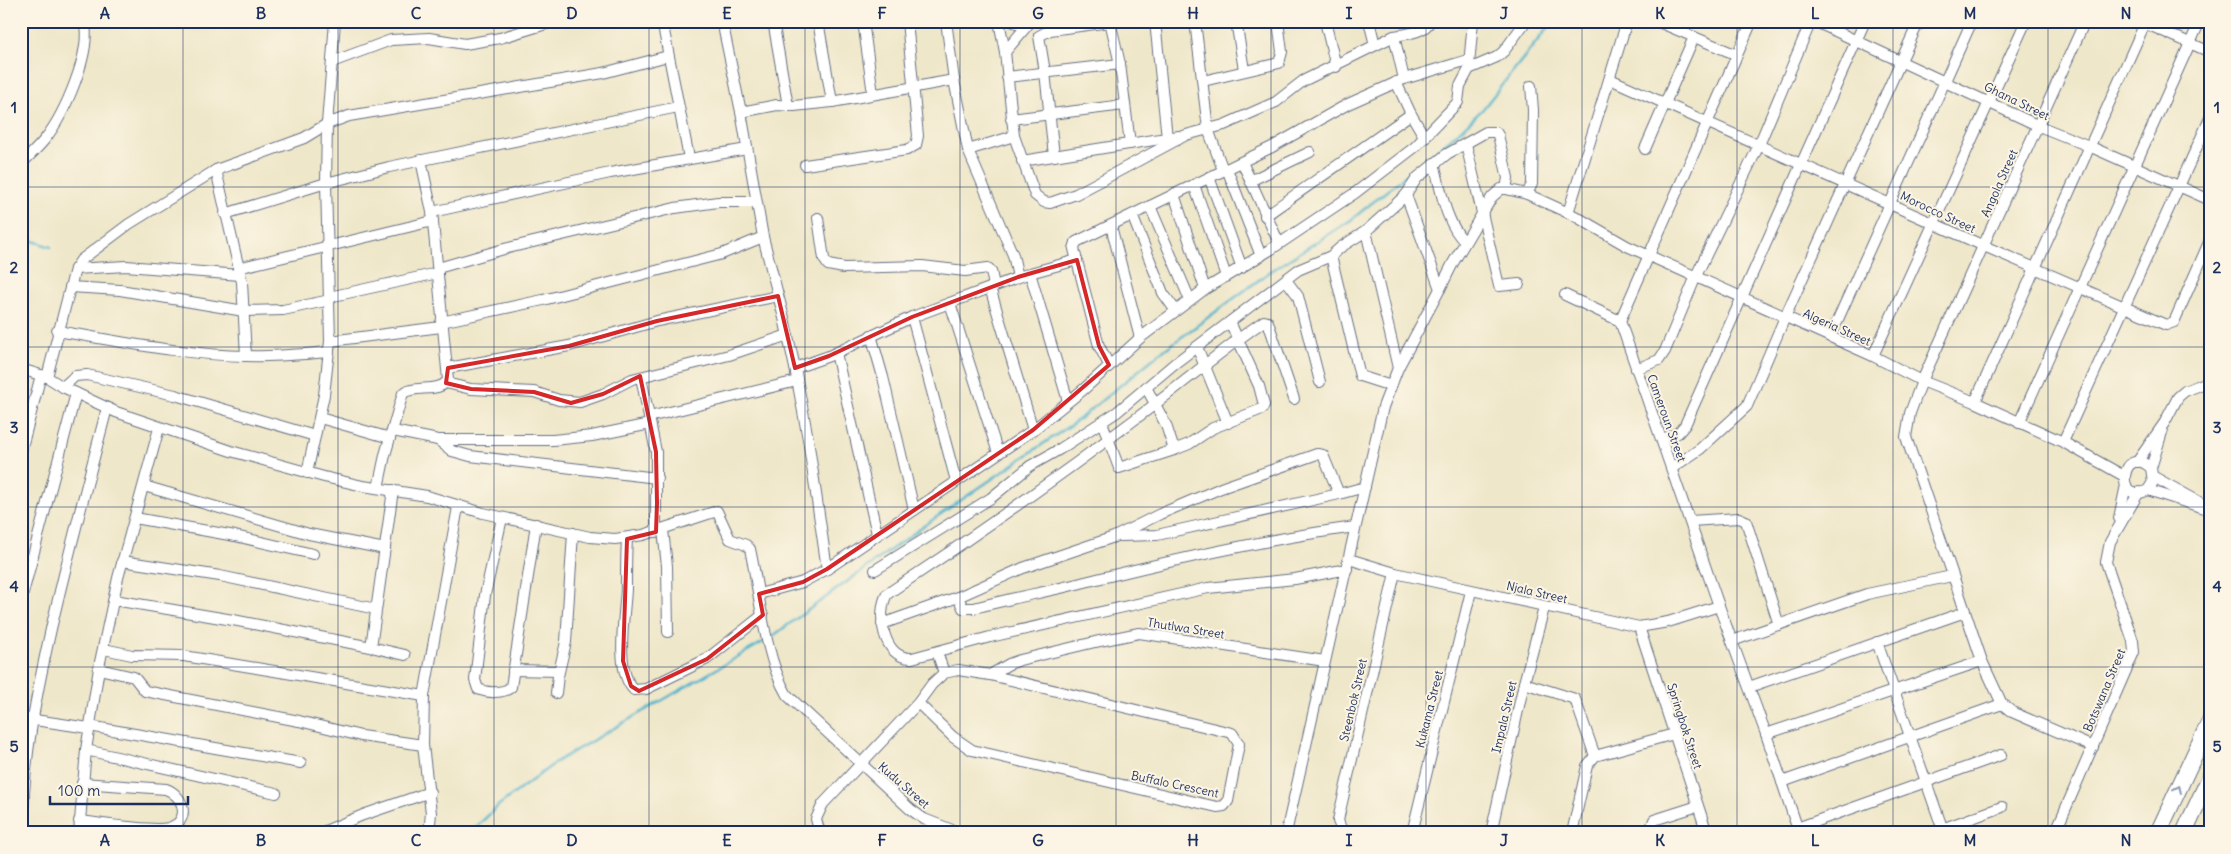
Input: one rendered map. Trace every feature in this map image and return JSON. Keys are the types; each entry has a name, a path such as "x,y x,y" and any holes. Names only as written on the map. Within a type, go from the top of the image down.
{"main road":[{"path":"2158,833 2210,721"},
{"path":"2184,833 2210,777"}],"street":[{"path":"21,164 45,138 68,97 85,46 84,21"},
{"path":"332,62 391,40 429,38 465,44 500,38 556,21"},
{"path":"662,21 689,158"},
{"path":"722,21 741,112 763,237 795,368 821,515 828,569"},
{"path":"773,21 788,106"},
{"path":"818,21 832,102"},
{"path":"863,21 873,94"},
{"path":"805,165 912,148 916,144 918,136 907,21"},
{"path":"946,21 954,80 968,150 1013,255 1018,277"},
{"path":"999,21 1005,52 1014,136 1036,197 1044,202 1056,202 1076,194 1186,135"},
{"path":"1005,52 1028,24 1012,21"},
{"path":"1155,21 1167,138"},
{"path":"1196,21 1208,129 1261,256"},
{"path":"1236,21 1244,70"},
{"path":"1203,81 1276,64 1281,61 1282,52 1278,21"},
{"path":"1325,21 1336,67"},
{"path":"1369,21 1375,46"},
{"path":"1411,21 1414,33"},
{"path":"1022,160 1186,135 1229,123 1276,102 1303,81 1336,67 1394,36 1414,33 1428,25 1430,21"},
{"path":"759,594 803,582 828,569 876,534 1033,430 1084,389 1140,338 1190,300 1356,193 1425,138 1458,102 1460,86 1469,64 1473,21"},
{"path":"1571,215 1628,21"},
{"path":"1656,21 1737,55"},
{"path":"1565,295 1620,321 1752,21"},
{"path":"1636,369 1655,362 1663,355 1696,276 1759,145 1812,21"},
{"name":"Ghana Street","path":"1812,21 1945,80 2039,126 2089,146 2210,200"},
{"path":"1662,438 1678,433 1685,425 1865,21"},
{"path":"1672,468 1700,448 1746,409 1785,317 1919,21"},
{"path":"1830,337 1972,21"},
{"path":"1873,356 2026,21"},
{"name":"Angola Street","path":"2002,704 1982,661 1964,612 1906,436 1910,413 1922,381 2085,21"},
{"path":"2019,423 2200,21"},
{"path":"307,473 320,418 330,346 326,183 335,22"},
{"path":"1054,156 1045,72 1038,39 1042,33 1110,22 1120,64 1130,144"},
{"path":"1109,365 1099,346 1074,249 1076,242 1242,162 1348,104 1400,80 1497,56 1504,51 1525,22"},
{"path":"1974,402 2144,22 2210,52"},
{"path":"1394,36 1400,80 1411,114 1425,138"},
{"path":"1645,149 1694,37"},
{"path":"21,451 75,269 87,255 129,224 216,170 304,138 328,124 349,116 603,73 668,56"},
{"path":"1007,77 1120,64"},
{"name":"Morocco Street","path":"1610,79 1934,224 2166,325 2173,324 2208,247"},
{"path":"741,112 778,104 788,106 832,102 954,80"},
{"path":"1527,194 1532,184 1533,110 1531,86"},
{"path":"1011,119 1124,105"},
{"path":"225,214 326,183 422,160 678,107"},
{"path":"1265,216 1411,114"},
{"path":"2063,442 2210,118"},
{"path":"875,570 991,498 1030,466 1102,422 1298,270 1331,256 1348,242 1366,231 1406,195 1417,178 1434,163 1486,132 1494,131 1497,133 1508,178 1506,189 1496,192 1465,242 1398,368 1383,408 1354,528 1348,564 1286,833"},
{"path":"968,150 1014,136"},
{"path":"1466,144 1499,286 1519,284"},
{"path":"75,269 126,266 239,272 329,248 432,217 610,173 747,149"},
{"path":"1250,181 1310,152"},
{"path":"422,160 432,217 438,270 441,324 448,368 446,383"},
{"path":"1242,162 1265,216 1279,243"},
{"path":"1434,163 1450,220 1457,234 1465,242"},
{"path":"216,170 239,272 244,311 246,356"},
{"path":"1209,177 1242,268"},
{"path":"1194,185 1226,276"},
{"name":"Algeria Street","path":"1506,189 1527,194 1571,215 1627,246 1873,356 1922,381 1974,402 2129,472"},
{"path":"1174,194 1205,289"},
{"path":"1406,195 1440,289"},
{"path":"70,287 120,290 244,311 283,310 438,270 504,249 675,208 718,202 756,202"},
{"path":"1150,206 1190,300"},
{"path":"1132,215 1163,293 1176,311"},
{"path":"818,218 824,259 828,265 844,268 922,266 964,271 988,268 991,271 992,287 1033,430"},
{"path":"1111,226 1140,338"},
{"path":"1366,231 1398,368"},
{"path":"57,331 194,353 246,356 330,346 441,324 543,300 722,254 763,237"},
{"path":"1331,256 1360,376 1391,386"},
{"path":"795,368 836,353 871,335 950,303 1018,277 1077,260"},
{"path":"1030,273 1068,400"},
{"path":"1286,280 1298,296 1320,382"},
{"path":"448,368 569,346 657,320 778,296"},
{"path":"950,303 998,453"},
{"path":"912,318 956,481"},
{"path":"1294,399 1268,322 1264,321 1238,339 1156,404 1003,516 887,594 883,601 882,624 884,635 894,650 902,657 912,658 990,637 1208,588 1295,579 1348,564"},
{"name":"Cameroun Street","path":"1620,321 1798,830"},
{"path":"1102,422 1119,468 1174,450 1196,440 1208,430 1262,409 1264,405 1259,386 1230,322"},
{"path":"378,488 403,393 411,390 439,386 446,383 471,389 534,392 571,402 589,400 641,377 729,355 788,335"},
{"path":"871,335 883,377 914,510"},
{"path":"1197,347 1228,423"},
{"path":"836,353 876,534"},
{"path":"21,369 44,376 107,408 159,428 307,473 352,484 427,496 458,507 502,518 601,538 627,538 659,531"},
{"path":"63,387 75,376 87,375 176,395 315,436"},
{"path":"641,377 656,452 659,531 667,566 668,632"},
{"path":"320,418 391,434 438,440 553,440 592,436 797,380"},
{"name":"Botswana Street","path":"2118,527 2129,472 2165,422 2181,394 2210,381"},
{"path":"1146,386 1156,404 1174,450"},
{"path":"21,602 76,393"},
{"path":"23,833 26,768 33,719 63,580 107,408"},
{"name":"Botswana Street","path":"2152,472 2165,422"},
{"path":"79,833 86,750 99,669 122,560 159,428"},
{"path":"438,440 452,451 470,456 657,478"},
{"path":"882,624 958,597 1023,568 1114,537 1193,499 1319,453 1324,458 1339,494"},
{"name":"Algeria Street","path":"2129,472 2142,462 2152,472 2210,509"},
{"name":"Algeria Street","path":"2129,472 2130,489 2210,509"},
{"path":"2143,491 2152,485 2152,472"},
{"path":"144,486 309,534 385,549"},
{"path":"1114,537 1157,535 1365,487"},
{"path":"371,647 393,490"},
{"name":"Botswana Street","path":"2055,833 2135,650 2106,562 2107,548 2118,527 2143,491"},
{"path":"429,833 432,813 423,745 424,696 458,507"},
{"name":"Kudu Street","path":"659,531 706,513 718,512 730,539 746,545 750,549 772,658 780,684 787,695 910,809 924,819 960,833"},
{"path":"135,518 235,536 313,554"},
{"path":"502,518 485,595 476,686 479,690 484,691 507,690 511,687 536,524"},
{"path":"1690,521 1739,518 1746,521 1779,625"},
{"path":"958,597 962,608 974,608 1089,582 1148,566 1300,535 1354,528"},
{"path":"556,693 566,642 573,533"},
{"path":"627,538 622,638 623,661 630,686 634,690 646,689 707,659 764,619"},
{"path":"122,560 229,578 376,609"},
{"name":"Njala Street","path":"1348,564 1395,573 1544,608 1639,627 1668,622 1719,606"},
{"name":"Steenbok Street","path":"1343,833 1338,821 1395,573"},
{"path":"1732,641 1867,594 1952,576"},
{"name":"Kukama Street","path":"1412,833 1471,591"},
{"path":"114,600 233,620 405,655"},
{"name":"Impala Street","path":"1491,833 1524,684 1544,608"},
{"path":"1749,687 1964,612"},
{"name":"Springbok Street","path":"1639,627 1707,833"},
{"name":"Thutlwa Street","path":"990,676 1009,664 1020,660 1139,633 1325,661"},
{"path":"1877,642 1943,831"},
{"path":"104,648 132,655 184,656 424,696"},
{"path":"820,833 816,818 818,810 944,673 937,652"},
{"path":"1766,734 1982,661"},
{"path":"99,669 134,676 145,691 299,721 361,736 423,745"},
{"path":"513,670 559,671"},
{"name":"Buffalo Crescent","path":"918,703 953,737 972,750 1217,807 1226,805 1239,744 1232,733 990,676 958,670 944,673"},
{"path":"1524,684 1575,699 1595,756"},
{"path":"1782,782 2002,704 2012,712 2093,747"},
{"path":"21,718 89,727 301,763"},
{"path":"1572,833 1587,766 1595,756 1674,734"},
{"path":"86,750 276,793"},
{"path":"1798,830 1926,781 2002,755"},
{"path":"79,821 161,829 175,824 180,820 183,812 181,800 166,789 82,783"},
{"path":"320,833 363,814 430,792"},
{"path":"1650,833 1654,820 1698,806"},
{"path":"1931,833 1943,831 2002,807"}],"highlighted area":[{"path":"1077,260 1099,346 1109,365 1033,430 827,569 803,582 759,594 763,615 707,659 639,691 631,686 623,661 627,539 656,532 657,503 656,452 640,376 603,394 571,403 534,392 471,389 446,383 448,368 569,346 657,321 778,296 795,368 829,356 912,317 1018,277"}],"waterway":[{"path":"770,638 922,527 1078,420 1160,353 1271,271 1351,220 1454,136 1482,110 1553,21"},
{"path":"21,237 51,247"},
{"path":"470,833 499,805 559,760 765,641"}]}
